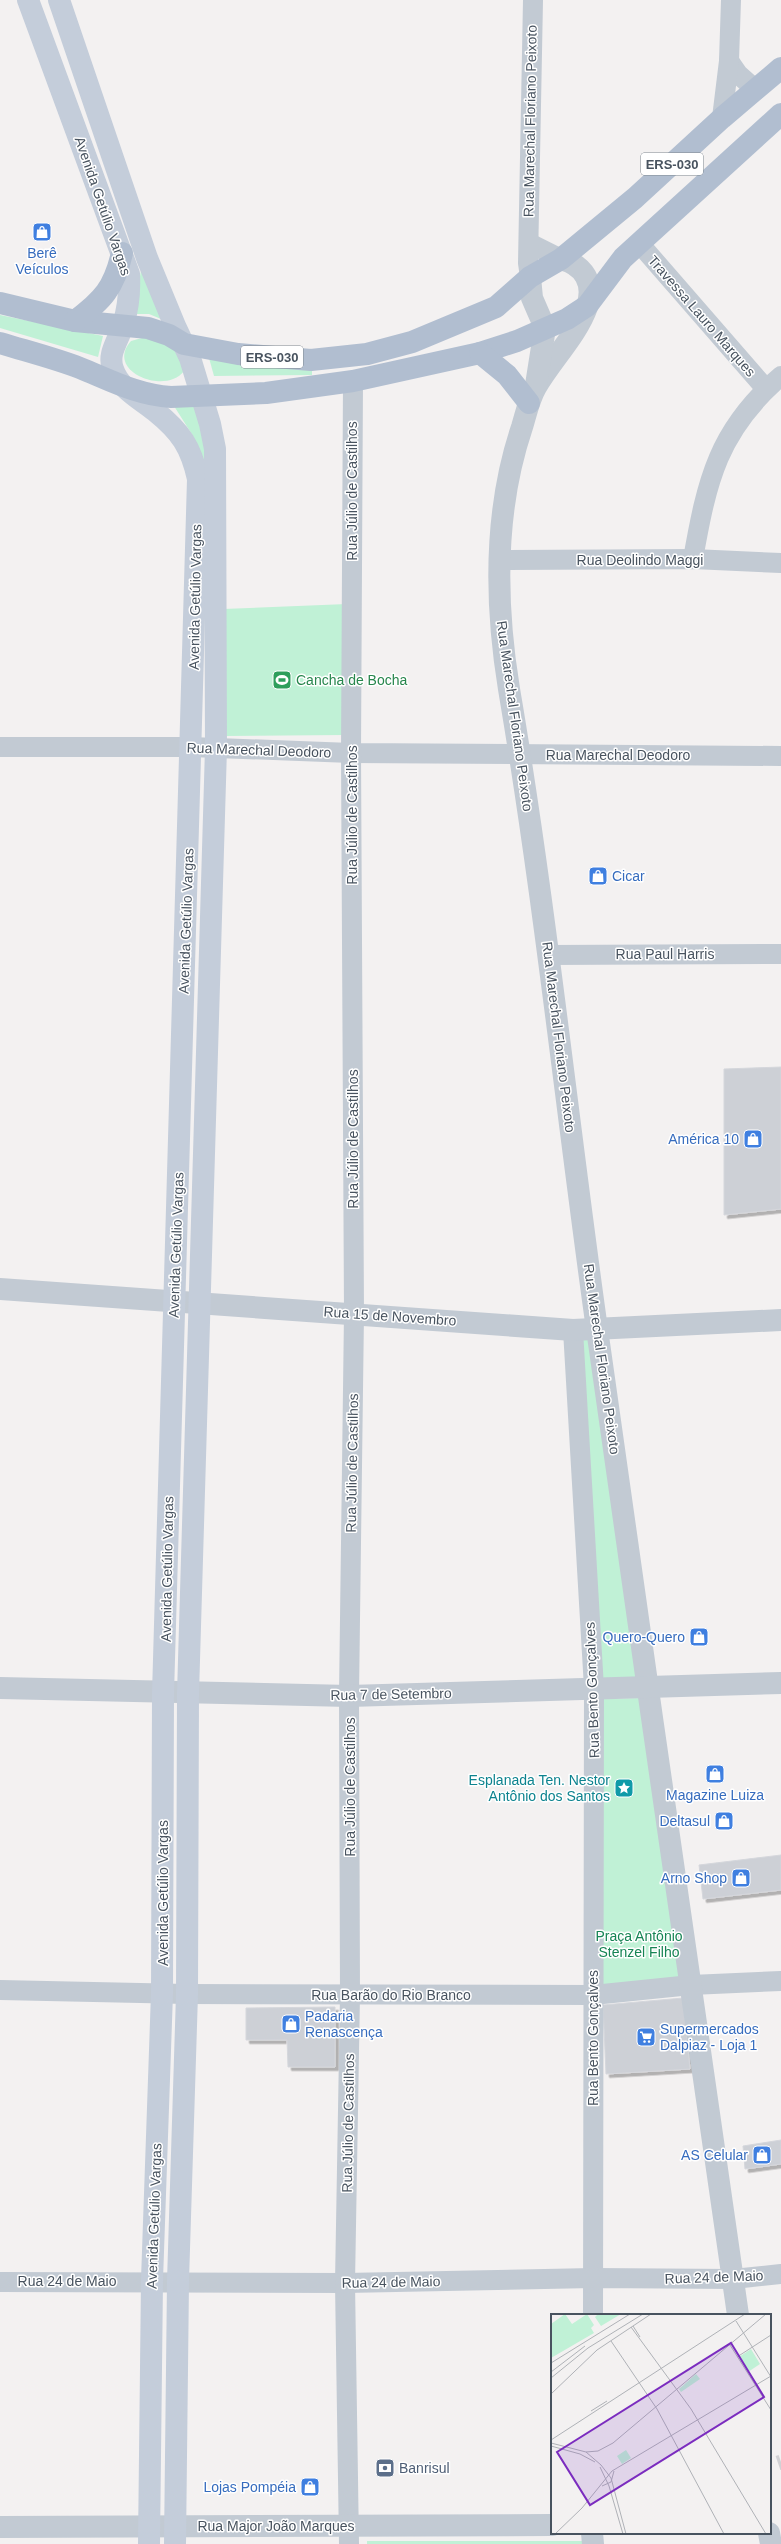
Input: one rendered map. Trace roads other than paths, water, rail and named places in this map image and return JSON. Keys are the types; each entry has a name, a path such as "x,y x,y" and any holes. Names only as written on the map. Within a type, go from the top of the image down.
{"main road":[{"name":"Avenida Getúlio Vargas","path":"28,0 129,274 130,288 122,327 111,358 113,369 124,388 157,412 178,432 192,454 198,479 206,558 216,748 198,1305 188,1694 187,1994 178,2281 175,2535"},
{"name":"Avenida Getúlio Vargas","path":"60,0 147,258 184,344 201,394 215,449 191,747 164,1694 162,1992 152,2280 149,2535"},
{"path":"50,59 77,50"},
{"name":"ERS-030","path":"0,303 75,322 148,328 169,335 184,344 238,354 311,360 366,354 412,342 496,307 530,277 561,259 635,198 722,118 781,68"},
{"name":"ERS-030","path":"0,343 79,368 124,388 157,396 266,393 353,381 480,352 517,341 568,319 587,306 623,258 781,114"},
{"path":"75,322 106,296 114,280 122,253"},
{"path":"480,352 533,395"},
{"path":"189,834 213,834"},
{"path":"183,1001 208,1000"},
{"path":"163,1907 187,1905"},
{"path":"157,2138 183,2138"},
{"path":"151,2349 177,2348"}],"street":[{"name":"Rua Marechal Floriano Peixoto","path":"530,277 528,263 533,0"},
{"path":"722,118 729,61 731,0"},
{"path":"729,61 738,74 756,90"},
{"path":"529,242 561,259 572,262 588,277 590,289 587,306 568,340 533,395"},
{"name":"Travessa Lauro Marques","path":"639,243 766,389"},
{"path":"530,277 532,298 545,328 533,395"},
{"path":"693,559 706,489 714,464 737,423 766,389 781,376"},
{"name":"Rua Júlio de Castilhos","path":"349,2535 345,2283 350,1995 349,1696 354,1313 352,753 353,381"},
{"name":"Rua Marechal Floriano Peixoto","path":"533,395 516,444 506,490 499,560 502,647 521,754 597,1329 738,2314"},
{"name":"Rua Deolindo Maggi","path":"499,560 693,559 781,563"},
{"name":"Rua Marechal Deodoro","path":"0,747 191,747 352,753 781,756"},
{"name":"Rua Paul Harris","path":"548,955 781,954"},
{"name":"Rua 15 de Novembro","path":"0,1289 198,1305 354,1313 573,1330 781,1320"},
{"name":"Rua Bento Gonçalves","path":"573,1330 594,1688 593,2314"},
{"name":"Rua 7 de Setembro","path":"0,1688 164,1694 349,1696 781,1683"},
{"name":"Rua Barão do Rio Branco","path":"0,1990 162,1992 187,1994 593,1995 691,1985 781,1981"},
{"name":"Rua 24 de Maio","path":"0,2282 152,2280 345,2283 593,2278 733,2279 781,2274"},
{"name":"Rua Major João Marques","path":"0,2527 149,2535 349,2535 551,2525"},
{"path":"592,2534 593,2544"},
{"path":"769,2534 771,2544"}],"place":[{"name":"Berê Veículos","path":"42,232"},
{"name":"Cancha de Bocha","path":"282,680"},
{"name":"Cicar","path":"598,876"},
{"name":"América 10","path":"753,1139"},
{"name":"Quero-Quero","path":"699,1637"},
{"name":"Magazine Luiza","path":"715,1774"},
{"name":"Esplanada Ten. Nestor Antônio dos Santos","path":"624,1788"},
{"name":"Deltasul","path":"724,1821"},
{"name":"Arno Shop","path":"741,1878"},
{"name":"Padaria Renascença","path":"291,2024"},
{"name":"Supermercados Dalpiaz - Loja 1","path":"646,2037"},
{"name":"AS Celular","path":"762,2155"},
{"name":"Banrisul","path":"385,2468"},
{"name":"Lojas Pompéia","path":"310,2487"}],"park label":[{"name":"Praça Antônio Stenzel Filho","path":"639,1944"}]}
